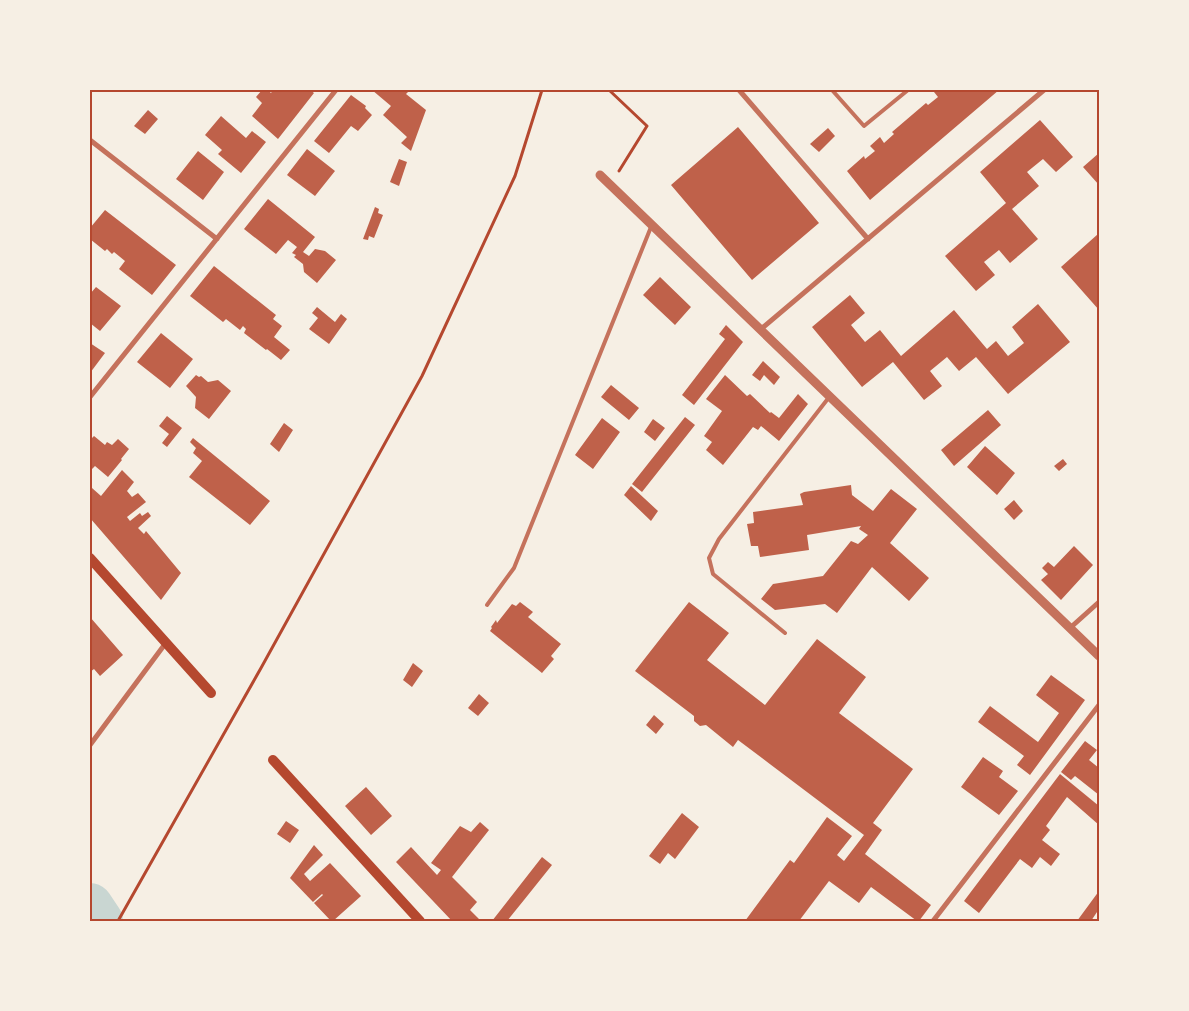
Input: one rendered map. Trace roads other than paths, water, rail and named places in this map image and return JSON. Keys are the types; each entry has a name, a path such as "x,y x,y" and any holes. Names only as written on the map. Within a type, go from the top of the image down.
{"main road":[{"path":"90,558 165,644 211,693"},
{"path":"273,760 420,921"}],"street":[{"path":"90,397 336,90"},
{"path":"739,90 868,239"},
{"path":"761,329 1044,90"},
{"path":"90,140 217,239"},
{"path":"600,175 1099,656"},
{"path":"1070,628 1099,602"},
{"path":"90,745 165,644"},
{"path":"933,921 1099,705"}],"lane":[{"path":"832,90 864,126 908,90"},
{"path":"487,605 514,568 652,224"},
{"path":"785,633 713,574 709,558 719,539 830,396"}],"waterway":[{"path":"90,906 100,921"}]}
